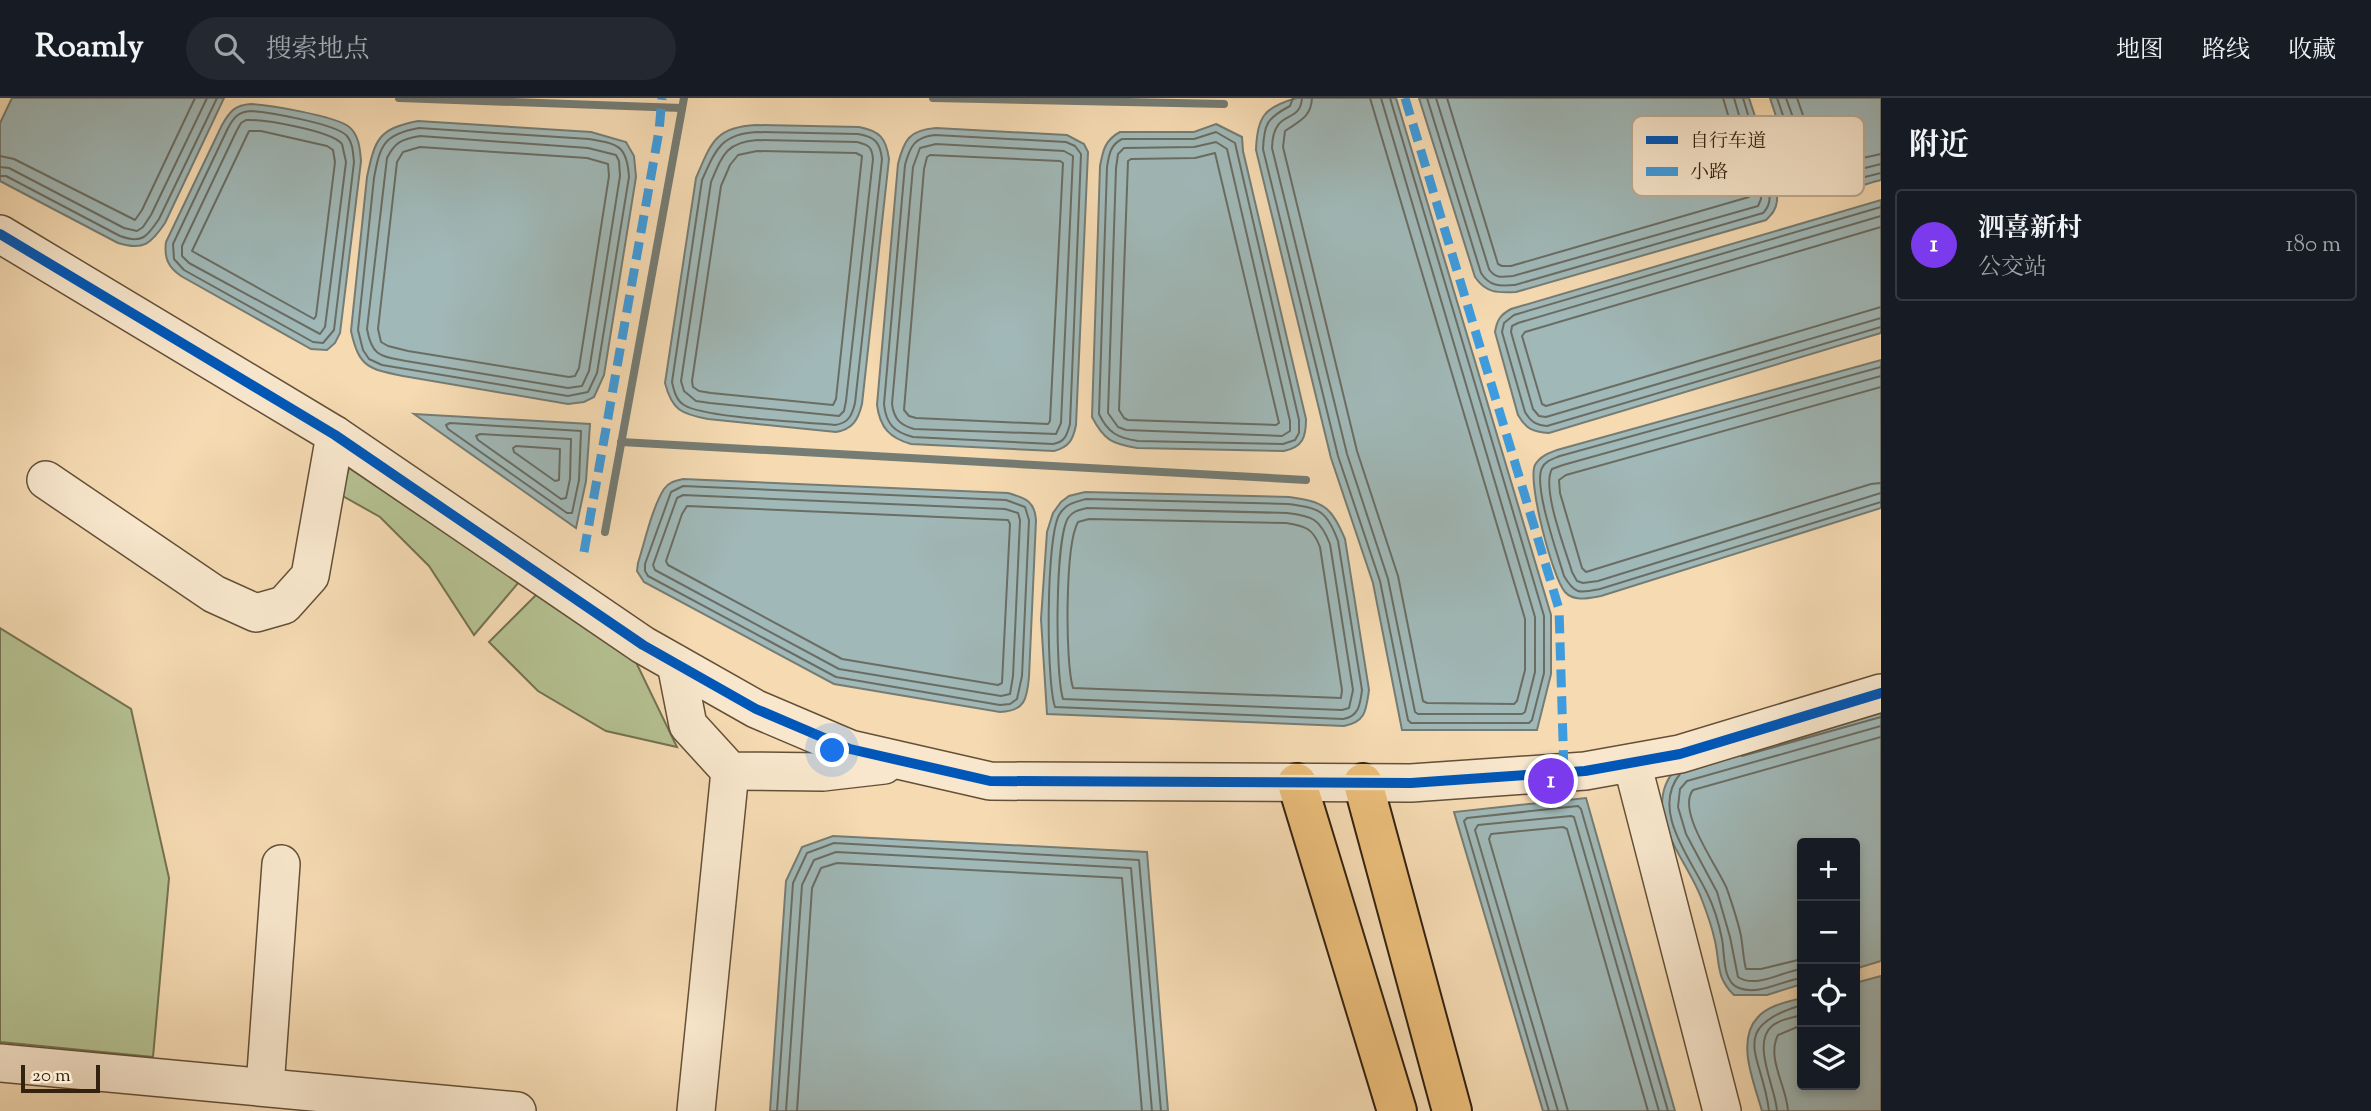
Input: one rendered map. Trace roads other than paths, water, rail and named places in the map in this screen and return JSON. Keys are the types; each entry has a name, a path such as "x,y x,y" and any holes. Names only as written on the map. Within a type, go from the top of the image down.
{"main road":[{"path":"1297,783 1397,1111"},
{"path":"1363,783 1452,1111"}],"street":[{"path":"0,234 335,435 643,645 756,709 850,749 990,781 1411,783 1574,772 1680,754 1881,694"},
{"path":"46,480 214,594 256,613 284,605 310,576 335,435"},
{"path":"676,664 688,725 730,771 823,772 908,762"},
{"path":"1632,762 1722,1111"},
{"path":"696,1111 730,771"},
{"path":"279,1096 281,864"},
{"path":"0,1063 191,1096 279,1096 517,1111"}],"water":[{"path":"12,98 224,98 165,223 151,241 134,246 118,243 0,181 0,123"},
{"path":"1297,98 1396,98 1551,615 1551,674 1537,730 1402,730 1373,583 1331,458 1256,150 1258,129 1265,115 1277,105"},
{"path":"1419,98 1749,98 1755,116 1632,116 1632,196 1777,196 1776,207 1766,220 1516,292 1492,291 1475,277"},
{"path":"1770,98 1881,98 1881,180 1864,185 1864,116 1776,116"},
{"path":"251,104 329,118 352,129 358,142 361,161 340,333 335,343 327,350 311,349 181,276 170,266 166,257 166,242 222,125 233,110"},
{"path":"418,121 591,132 626,142 634,156 636,177 604,375 594,397 584,402 568,404 391,374 373,368 362,359 351,331 370,164 376,145 386,132"},
{"path":"1216,124 1242,137 1243,151 1306,419 1304,436 1295,447 1284,451 1137,448 1121,445 1105,436 1092,417 1102,155 1108,142 1120,132 1194,132"},
{"path":"756,125 859,127 877,133 888,152 862,404 854,423 842,431 708,419 691,415 675,405 665,383 696,178 716,139 731,129"},
{"path":"936,128 1067,135 1084,144 1088,152 1076,425 1070,442 1054,451 911,444 897,439 887,431 881,420 877,405 898,164 909,138 920,131"},
{"path":"1881,200 1881,333 1549,433 1530,429 1518,415 1495,332 1500,318 1507,311"},
{"path":"1881,360 1881,508 1601,596 1577,598 1565,592 1554,569 1538,509 1534,475 1535,465 1542,457 1557,450"},
{"path":"414,414 590,424 586,481 576,528"},
{"path":"683,479 1008,493 1028,501 1034,508 1036,520 1029,677 1023,702 1015,709 1000,712 834,684 644,582 637,571 638,563 656,505 666,487"},
{"path":"1085,492 1289,497 1311,501 1325,508 1335,519 1345,539 1369,690 1366,709 1361,718 1344,726 1047,714 1041,619 1047,532 1053,513 1061,502 1069,496"},
{"path":"1881,710 1881,961 1860,967 1860,838 1797,838 1797,986 1767,995 1734,995 1721,977 1714,936 1702,900 1663,817 1664,789 1677,767"},
{"path":"1586,798 1675,1111 1543,1111 1454,812"},
{"path":"833,836 1147,852 1168,1111 770,1111 786,881 802,847"},
{"path":"1881,976 1881,1111 1762,1111 1747,1050 1751,1027 1762,1013 1797,999 1797,1090 1860,1090 1860,982"}],"waterway":[{"path":"399,98 682,108"},
{"path":"605,532 684,98"},
{"path":"933,98 1224,104"},
{"path":"621,442 1306,480"}],"place":[{"name":"泗喜新村","path":"1551,781"}]}
